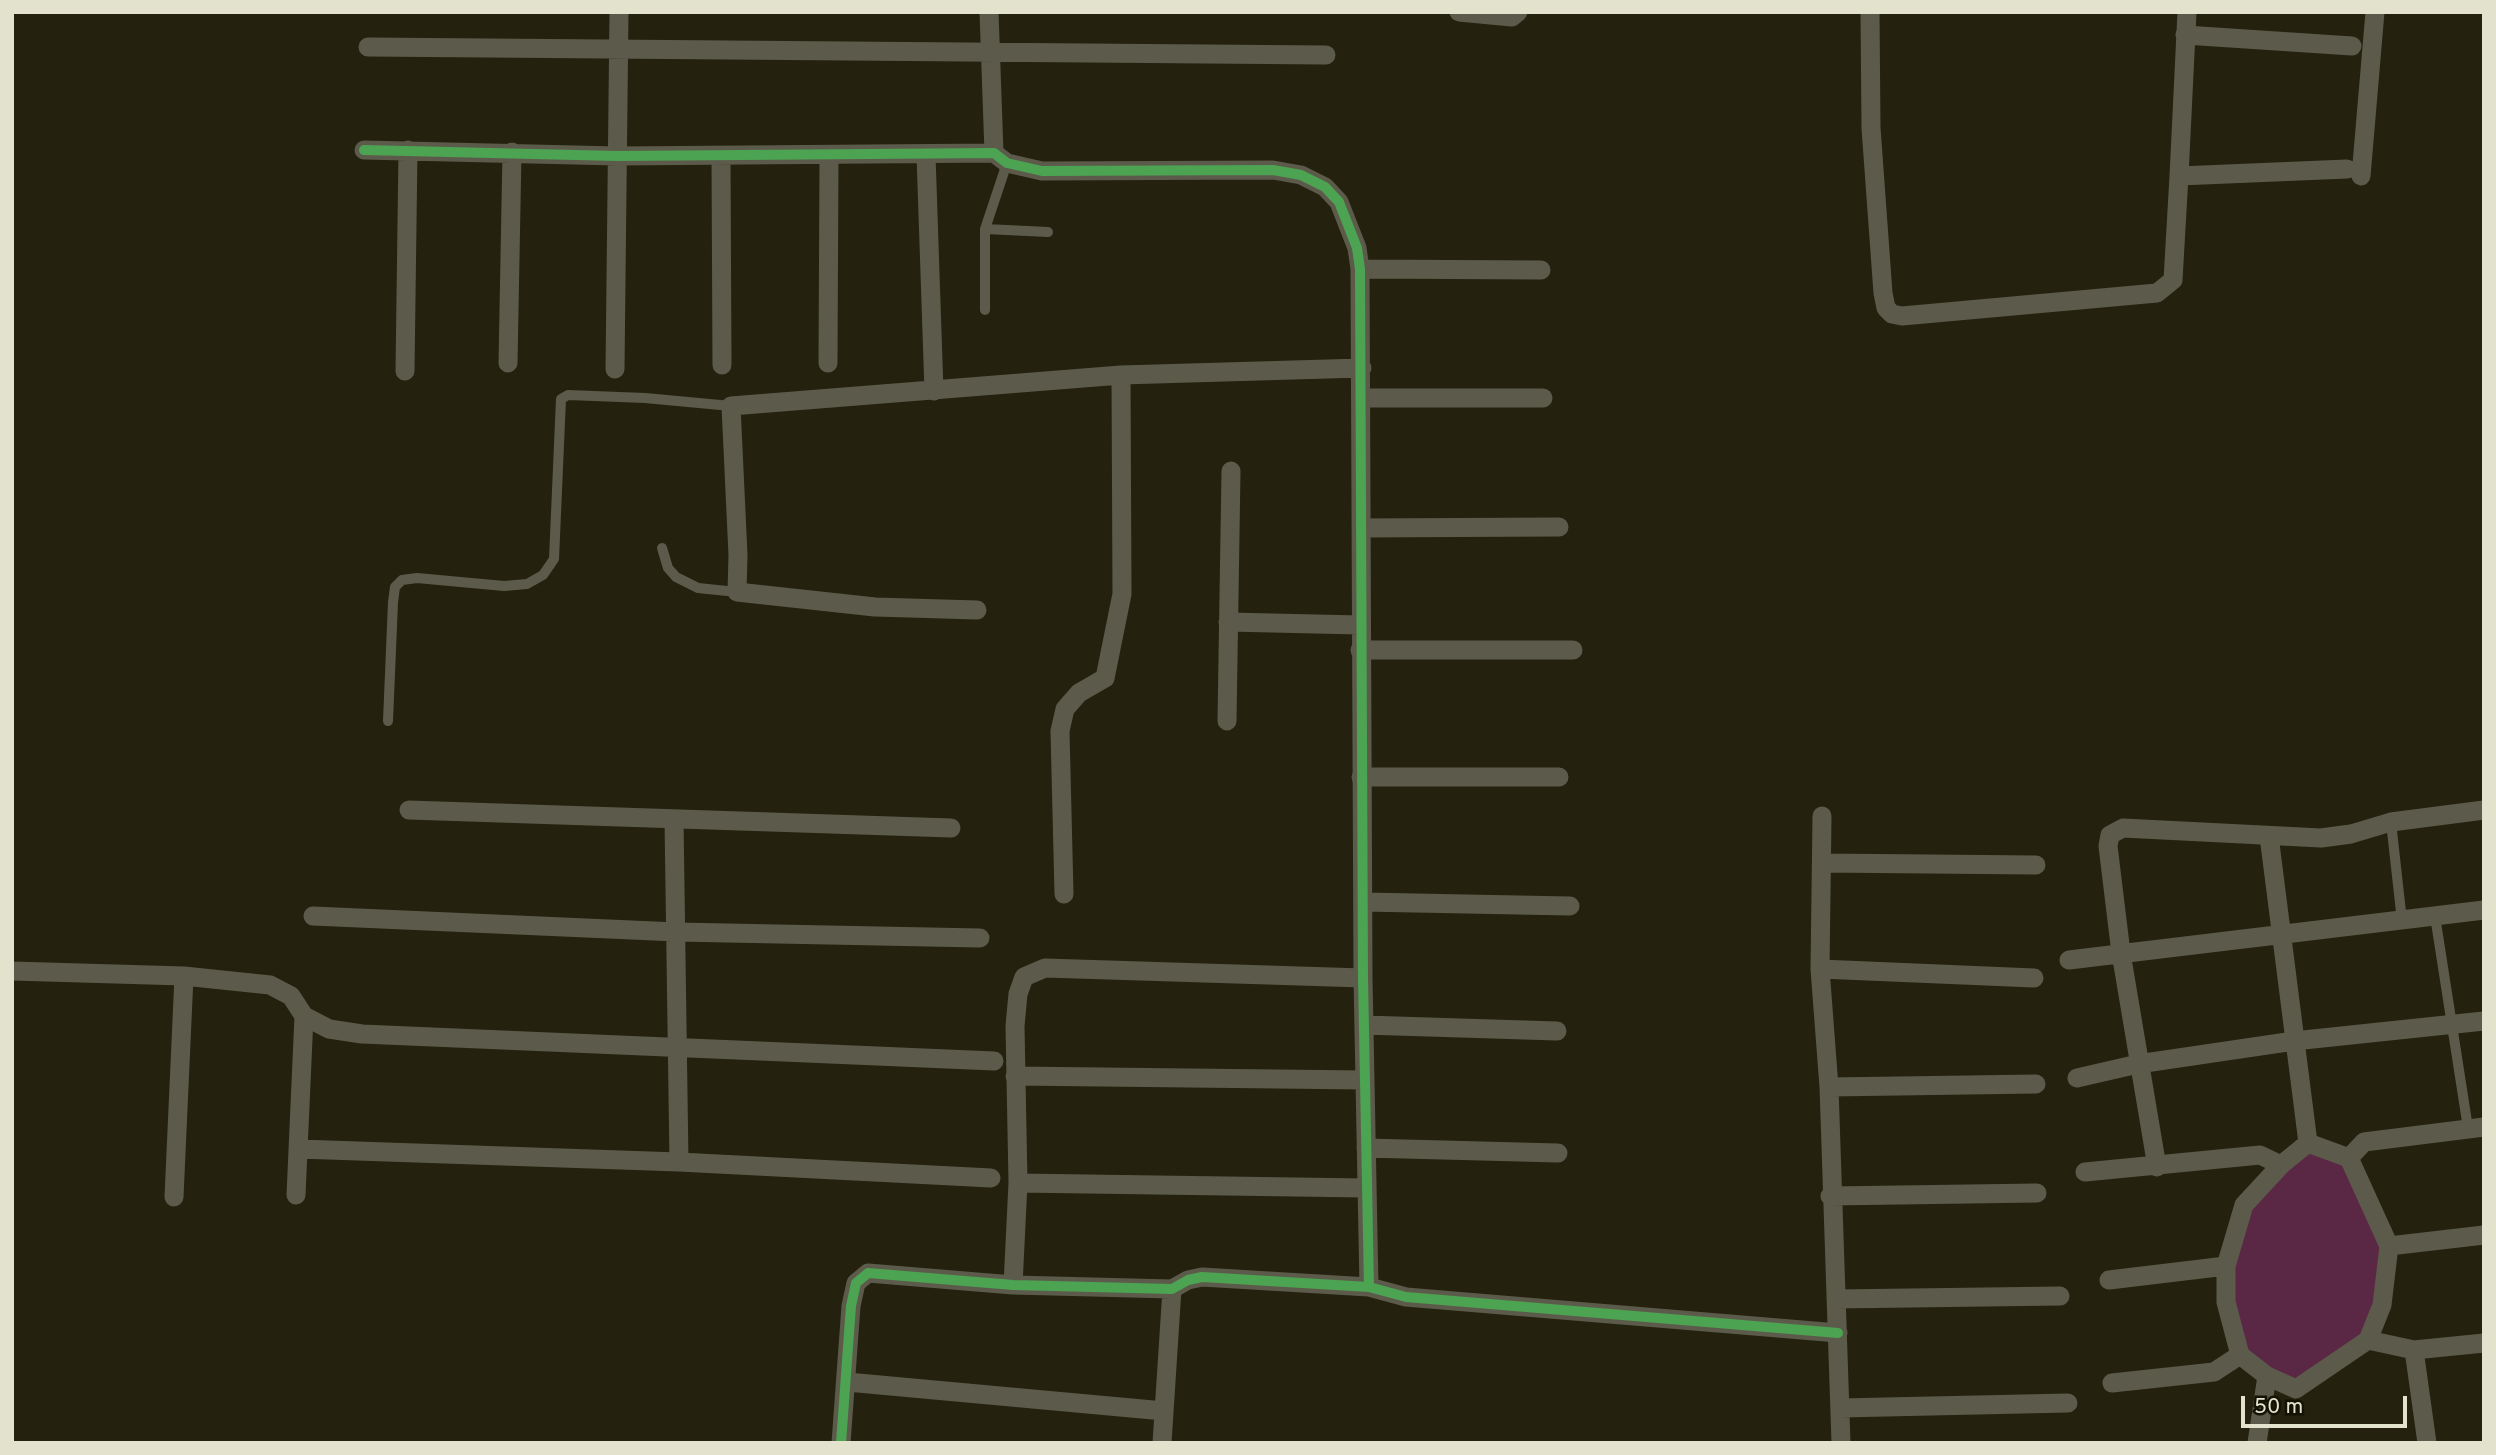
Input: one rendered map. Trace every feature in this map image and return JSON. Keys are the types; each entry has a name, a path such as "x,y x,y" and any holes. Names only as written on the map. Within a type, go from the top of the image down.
{"street":[{"path":"615,369 619,12"},
{"path":"989,12 989,52 1001,158"},
{"path":"1459,12 1497,17 1511,17 1518,12"},
{"path":"1870,12 1871,128 1883,293 1886,308 1892,314 1902,316 2157,293 2173,280 2187,12"},
{"path":"2179,176 2354,172 2375,12"},
{"path":"2185,35 2352,46"},
{"path":"368,47 1326,55"},
{"path":"364,149 617,156 926,155 1001,158 1042,171 1273,170 1301,175 1325,187 1339,202 1357,248 1360,269 1361,777 1365,1188 1369,1287"},
{"path":"405,372 408,150"},
{"path":"508,363 512,152"},
{"path":"926,155 934,391"},
{"path":"721,156 722,365"},
{"path":"828,363 829,156"},
{"path":"1360,269 1541,270"},
{"path":"977,610 922,611 737,592 738,555 730,406 1121,375 1362,368"},
{"path":"1064,894 1060,731 1065,709 1079,693 1105,678 1122,594 1121,375"},
{"path":"1361,398 1544,398"},
{"path":"1227,721 1231,471"},
{"path":"1361,528 1559,527"},
{"path":"1228,622 1360,625"},
{"path":"1360,650 1573,650"},
{"path":"1361,777 1559,776"},
{"path":"409,810 951,828"},
{"path":"2157,1167 2121,953 2108,846 2115,830 2321,838 2351,834 2391,822 2484,810"},
{"path":"1822,816 1820,969 1829,1087 1830,1196 1841,1443"},
{"path":"674,818 679,1161"},
{"path":"2269,836 2308,1143"},
{"path":"1822,863 2036,865"},
{"path":"1363,902 1570,906"},
{"path":"2068,960 2484,910"},
{"path":"313,916 677,932 980,938"},
{"path":"1013,1285 1018,1183 1015,1076 1018,994 1024,977 1045,968 1363,978"},
{"path":"1820,969 2034,978"},
{"path":"12,971 184,976 270,985 291,996 304,1016 329,1029 362,1034 994,1061"},
{"path":"174,1197 184,976"},
{"path":"296,1195 304,1016"},
{"path":"2077,1079 2138,1064 2294,1041 2484,1021"},
{"path":"1364,1025 1557,1031"},
{"path":"1015,1076 1364,1080"},
{"path":"1829,1087 2036,1084"},
{"path":"2349,1158 2364,1142 2476,1128"},
{"path":"2308,1143 2349,1158 2389,1246 2382,1305 2368,1340 2295,1389 2267,1377 2240,1355 2226,1302 2226,1266 2244,1205 2281,1165 2308,1143"},
{"path":"1366,1148 1558,1153"},
{"path":"299,1149 679,1161 991,1178"},
{"path":"2085,1172 2157,1167 2260,1154 2281,1165"},
{"path":"1018,1183 1365,1188"},
{"path":"1830,1196 2037,1193"},
{"path":"2389,1246 2484,1235"},
{"path":"2109,1280 2226,1266"},
{"path":"841,1443 851,1306 856,1283 868,1273 1013,1285 1172,1289 1188,1280 1202,1277 1369,1287 1406,1297 1838,1333"},
{"path":"1162,1443 1172,1289"},
{"path":"1836,1299 2060,1296"},
{"path":"2368,1340 2414,1350 2484,1343"},
{"path":"2414,1350 2427,1443"},
{"path":"2112,1383 2214,1371 2240,1355"},
{"path":"2257,1443 2267,1377"},
{"path":"847,1382 1164,1411"},
{"path":"1840,1408 2068,1404"}],"lane":[{"path":"985,310 985,229 1001,158"},
{"path":"985,229 1048,232"},
{"path":"388,721 393,602 395,587 402,580 417,578 504,586 527,584 543,575 554,559 561,399 568,396 645,398 730,406"},
{"path":"662,548 668,568 676,577 698,588 737,592"},
{"path":"2391,822 2402,921"},
{"path":"2435,916 2453,1023 2476,1128"}],"shaded area":[{"path":"2308,1143 2349,1158 2389,1246 2368,1340 2296,1389 2240,1355 2226,1266 2244,1205"}],"cycle path":[{"path":"364,150 617,156 994,153 1007,163 1042,171 1273,170 1301,175 1325,187 1339,202 1357,248 1360,269 1363,978 1369,1287"},
{"path":"841,1443 851,1306 856,1283 868,1273 1013,1285 1172,1289 1188,1280 1202,1277 1369,1287 1406,1297 1838,1333"}]}
